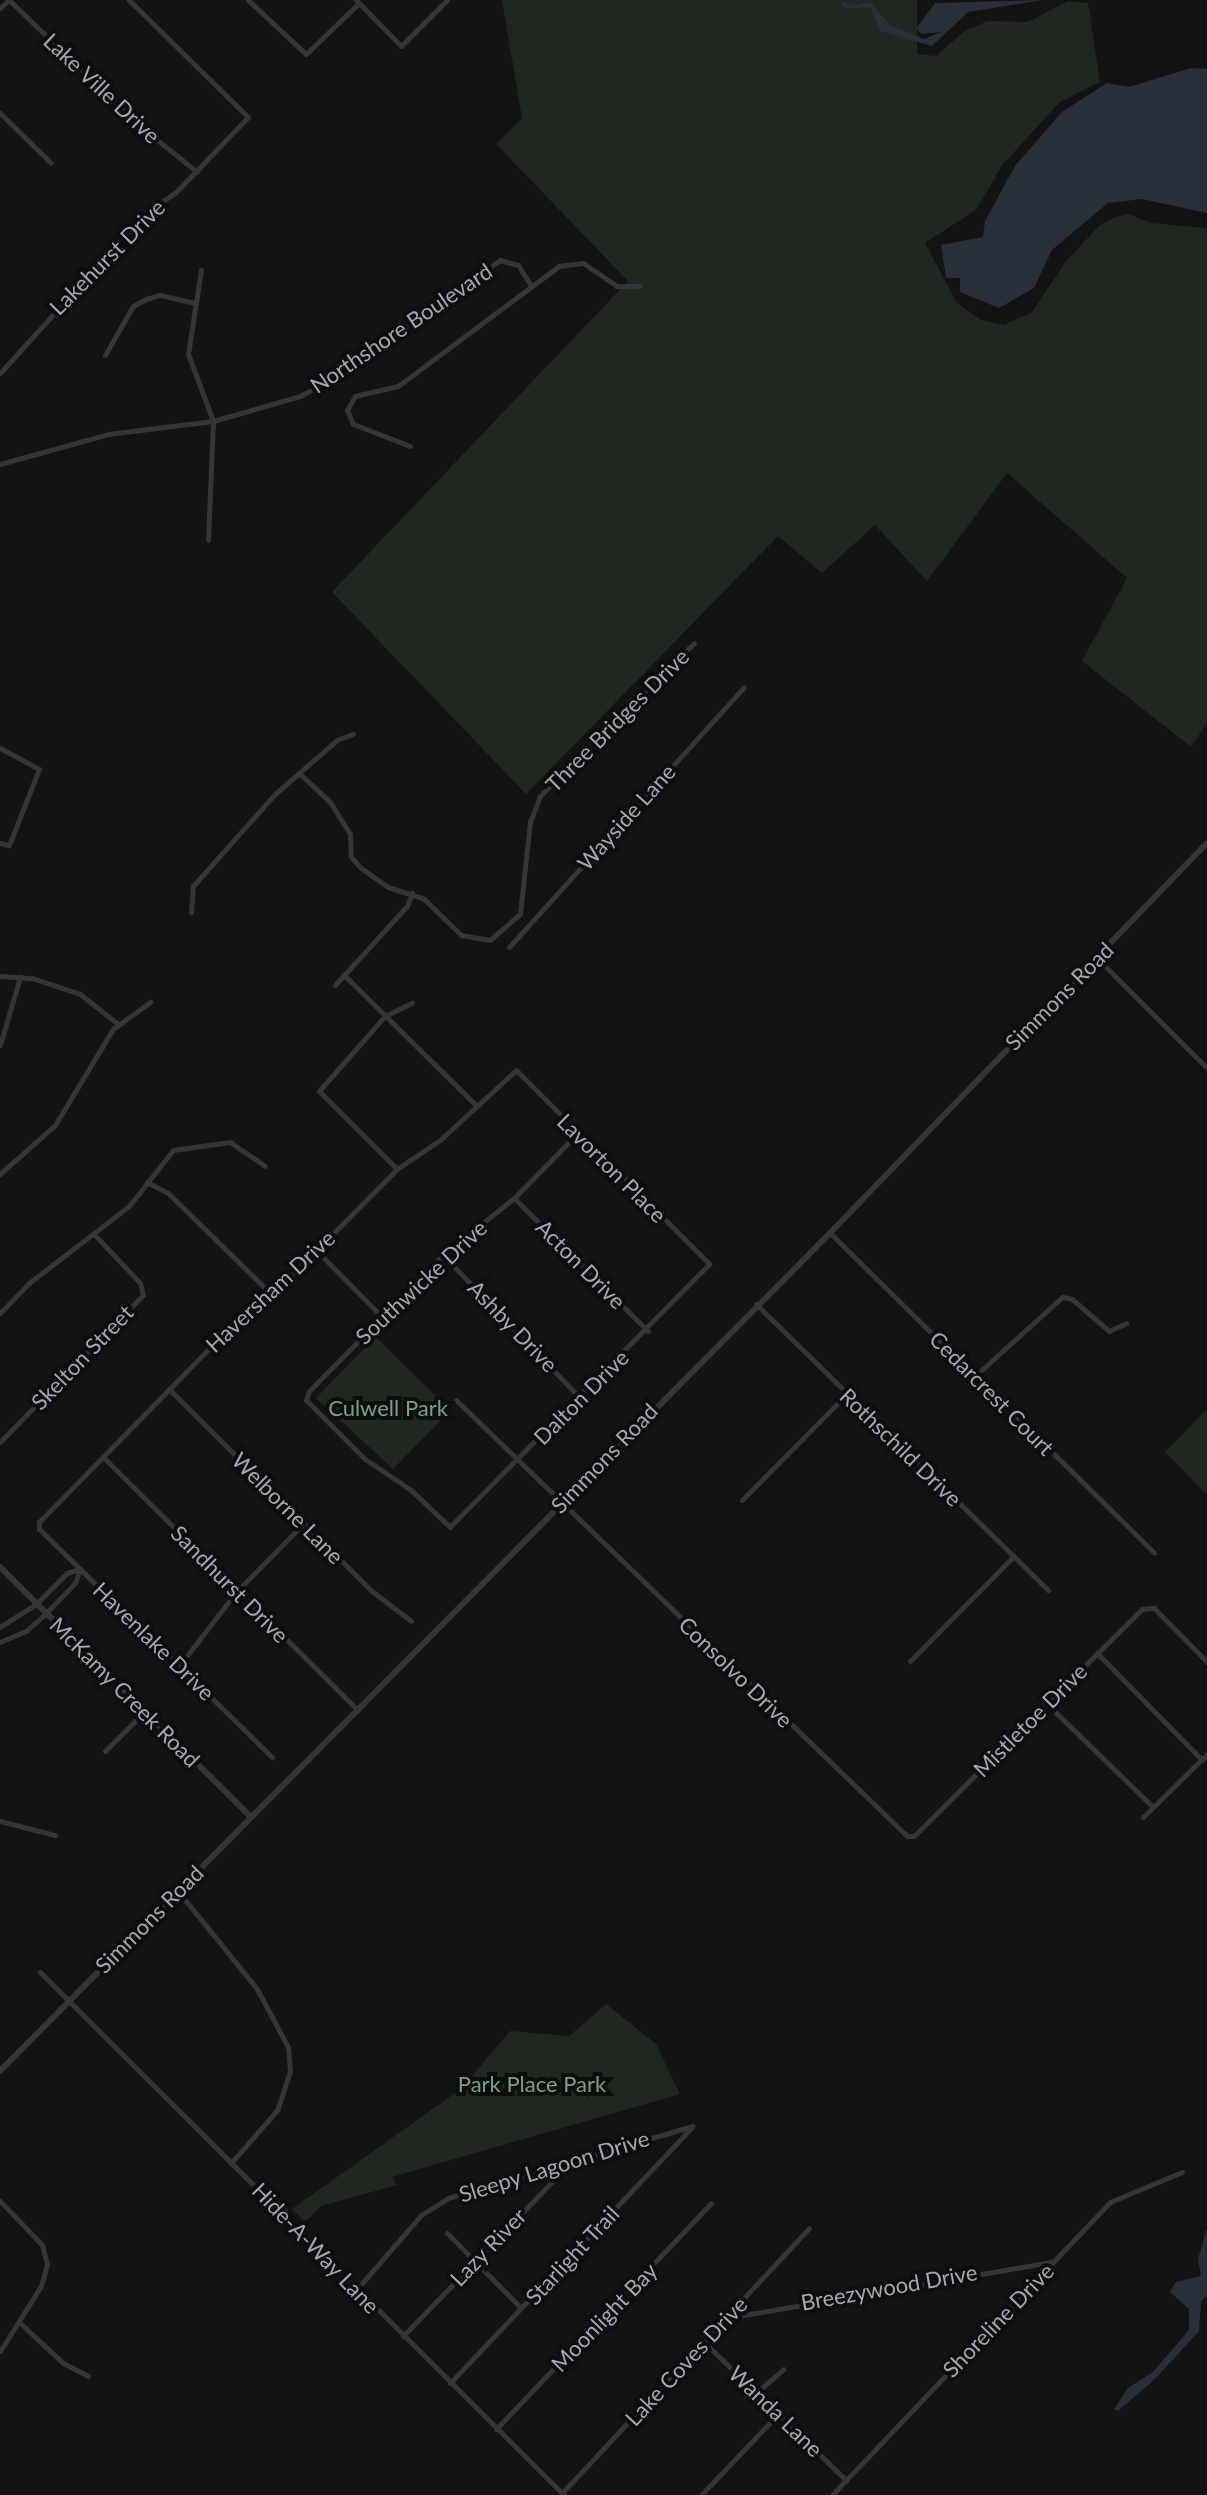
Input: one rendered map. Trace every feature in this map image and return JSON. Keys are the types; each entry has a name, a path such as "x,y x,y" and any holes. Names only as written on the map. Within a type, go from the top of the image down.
{"street":[{"path":"0,8 9,0"},
{"name":"Lake Ville Drive","path":"9,0 140,126 197,172"},
{"name":"Lakehurst Drive","path":"0,373 145,213 197,172 243,125 246,112 129,0"},
{"path":"248,0 306,54 357,2 401,46 447,0"},
{"path":"0,113 51,163"},
{"name":"Northshore Boulevard","path":"0,464 108,434 213,421 316,388 500,260 518,265 530,284"},
{"path":"410,446 353,424 347,410 355,396 398,386 530,284 575,261 617,286 640,286"},
{"path":"201,270 188,354 213,421 208,540"},
{"path":"105,355 133,306 160,295 195,303"},
{"path":"0,357 7,365"},
{"name":"Three Bridges Drive","path":"299,773 330,802 350,834 351,857 361,868 388,887 412,893 472,940 490,940 512,925 520,914 530,822 540,796 694,643"},
{"name":"Wayside Lane","path":"509,947 744,687"},
{"path":"191,912 193,886 299,773 337,740 353,734"},
{"path":"0,748 39,769 9,845 0,843"},
{"name":"Simmons Road","path":"0,2071 756,1304 830,1233 1207,843"},
{"path":"335,985 407,906 412,893"},
{"path":"1097,958 1207,1068"},
{"path":"344,975 476,1105"},
{"path":"0,976 21,977 80,994 118,1024"},
{"path":"0,1045 21,977"},
{"path":"0,1174 55,1125 118,1024 150,1002"},
{"path":"397,1169 319,1091 385,1016 412,1003"},
{"name":"Haversham Drive","path":"37,1526 169,1389 272,1295 397,1169 440,1140 516,1070"},
{"name":"Lavorton Place","path":"516,1070 576,1135 709,1264"},
{"name":"Southwicke Drive","path":"450,1527 411,1490 365,1459 306,1400 312,1387 443,1255 514,1198 576,1135"},
{"path":"0,1313 38,1276 95,1235 147,1182 173,1150 206,1143 239,1146 265,1166"},
{"path":"147,1182 168,1193 272,1295"},
{"name":"Acton Drive","path":"514,1198 648,1331"},
{"name":"Cedarcrest Court","path":"830,1233 1154,1552"},
{"name":"Skelton Street","path":"0,1442 143,1295 140,1283 95,1235"},
{"path":"316,1250 382,1317"},
{"name":"Ashby Drive","path":"443,1255 580,1398"},
{"name":"Dalton Drive","path":"450,1527 648,1331 709,1264"},
{"path":"975,1376 1062,1297 1072,1299 1109,1331 1126,1323"},
{"name":"Rothschild Drive","path":"756,1304 1048,1590"},
{"name":"Welborne Lane","path":"169,1389 373,1592 411,1621"},
{"path":"742,1500 847,1394"},
{"name":"Consolvo Drive","path":"456,1400 900,1832 914,1836"},
{"name":"Sandhurst Drive","path":"103,1457 358,1710"},
{"path":"179,1666 237,1591 304,1523"},
{"name":"Havenlake Drive","path":"37,1526 272,1757"},
{"path":"910,1661 1013,1557"},
{"name":"McKamy Creek Road","path":"0,1567 251,1817"},
{"path":"0,1627 36,1604 67,1573 80,1569"},
{"path":"0,1642 26,1631 45,1614 75,1583 80,1569"},
{"name":"Mistletoe Drive","path":"914,1836 1097,1653 1149,1606 1207,1662"},
{"path":"1097,1653 1202,1760"},
{"path":"1046,1703 1153,1807"},
{"path":"105,1751 144,1712"},
{"path":"1143,1817 1207,1754"},
{"path":"0,1821 55,1835"},
{"path":"177,1891 257,1989 288,2047 290,2071 278,2109 231,2163"},
{"name":"Hide-A-Way Lane","path":"40,1972 563,2494"},
{"name":"Sleepy Lagoon Drive","path":"357,2289 421,2215 436,2205 574,2159 693,2126"},
{"name":"Starlight Trail","path":"450,2383 693,2126"},
{"name":"Lazy River","path":"403,2336 574,2159"},
{"name":"Shoreline Drive","path":"832,2495 1117,2196 1182,2172"},
{"path":"0,2201 42,2245 47,2264 41,2286 0,2351"},
{"name":"Moonlight Bay","path":"496,2429 711,2203"},
{"name":"Lake Coves Drive","path":"563,2494 809,2228"},
{"path":"447,2233 521,2308"},
{"name":"Breezywood Drive","path":"726,2318 1053,2262"},
{"path":"19,2322 63,2363 88,2376"},
{"name":"Wanda Lane","path":"705,2343 846,2480"},
{"path":"757,2392 783,2369"},
{"path":"701,2495 779,2413"}],"green space":[{"path":"502,0 917,0 917,54 936,56 966,30 988,21 1028,22 1068,1 1088,3 1100,82 1060,102 1003,164 976,210 925,243 957,303 981,320 1004,325 1032,312 1067,260 1099,226 1115,217 1128,214 1151,223 1207,228 1207,723 1191,747 1082,661 1127,578 1007,473 927,581 875,525 822,573 778,536 526,794 332,592 628,281 496,144 522,118"},
{"name":"Culwell Park","path":"376,1337 442,1402 446,1415 393,1469 316,1398"},
{"path":"1207,1409 1207,1495 1165,1452"},
{"name":"Park Place Park","path":"606,2004 656,2044 680,2094 392,2177 397,2185 321,2206 305,2222 292,2209 462,2088 510,2031 569,2036"}],"shaded area":[{"path":"840,0 852,5 870,2 890,25 924,39 941,32 922,34 916,29 935,3 1042,0 968,12 932,46 880,31 870,7 845,9"},
{"path":"1191,68 1207,69 1207,213 1142,199 1108,203 1052,250 1034,288 999,308 960,292 960,278 946,278 941,245 983,237 985,221 1015,166 1062,112 1107,83 1129,87"},
{"path":"1207,2228 1207,2296 1201,2301 1199,2331 1155,2379 1118,2411 1114,2409 1128,2388 1153,2372 1189,2330 1189,2309 1170,2292 1176,2282 1201,2276 1198,2259"}]}
